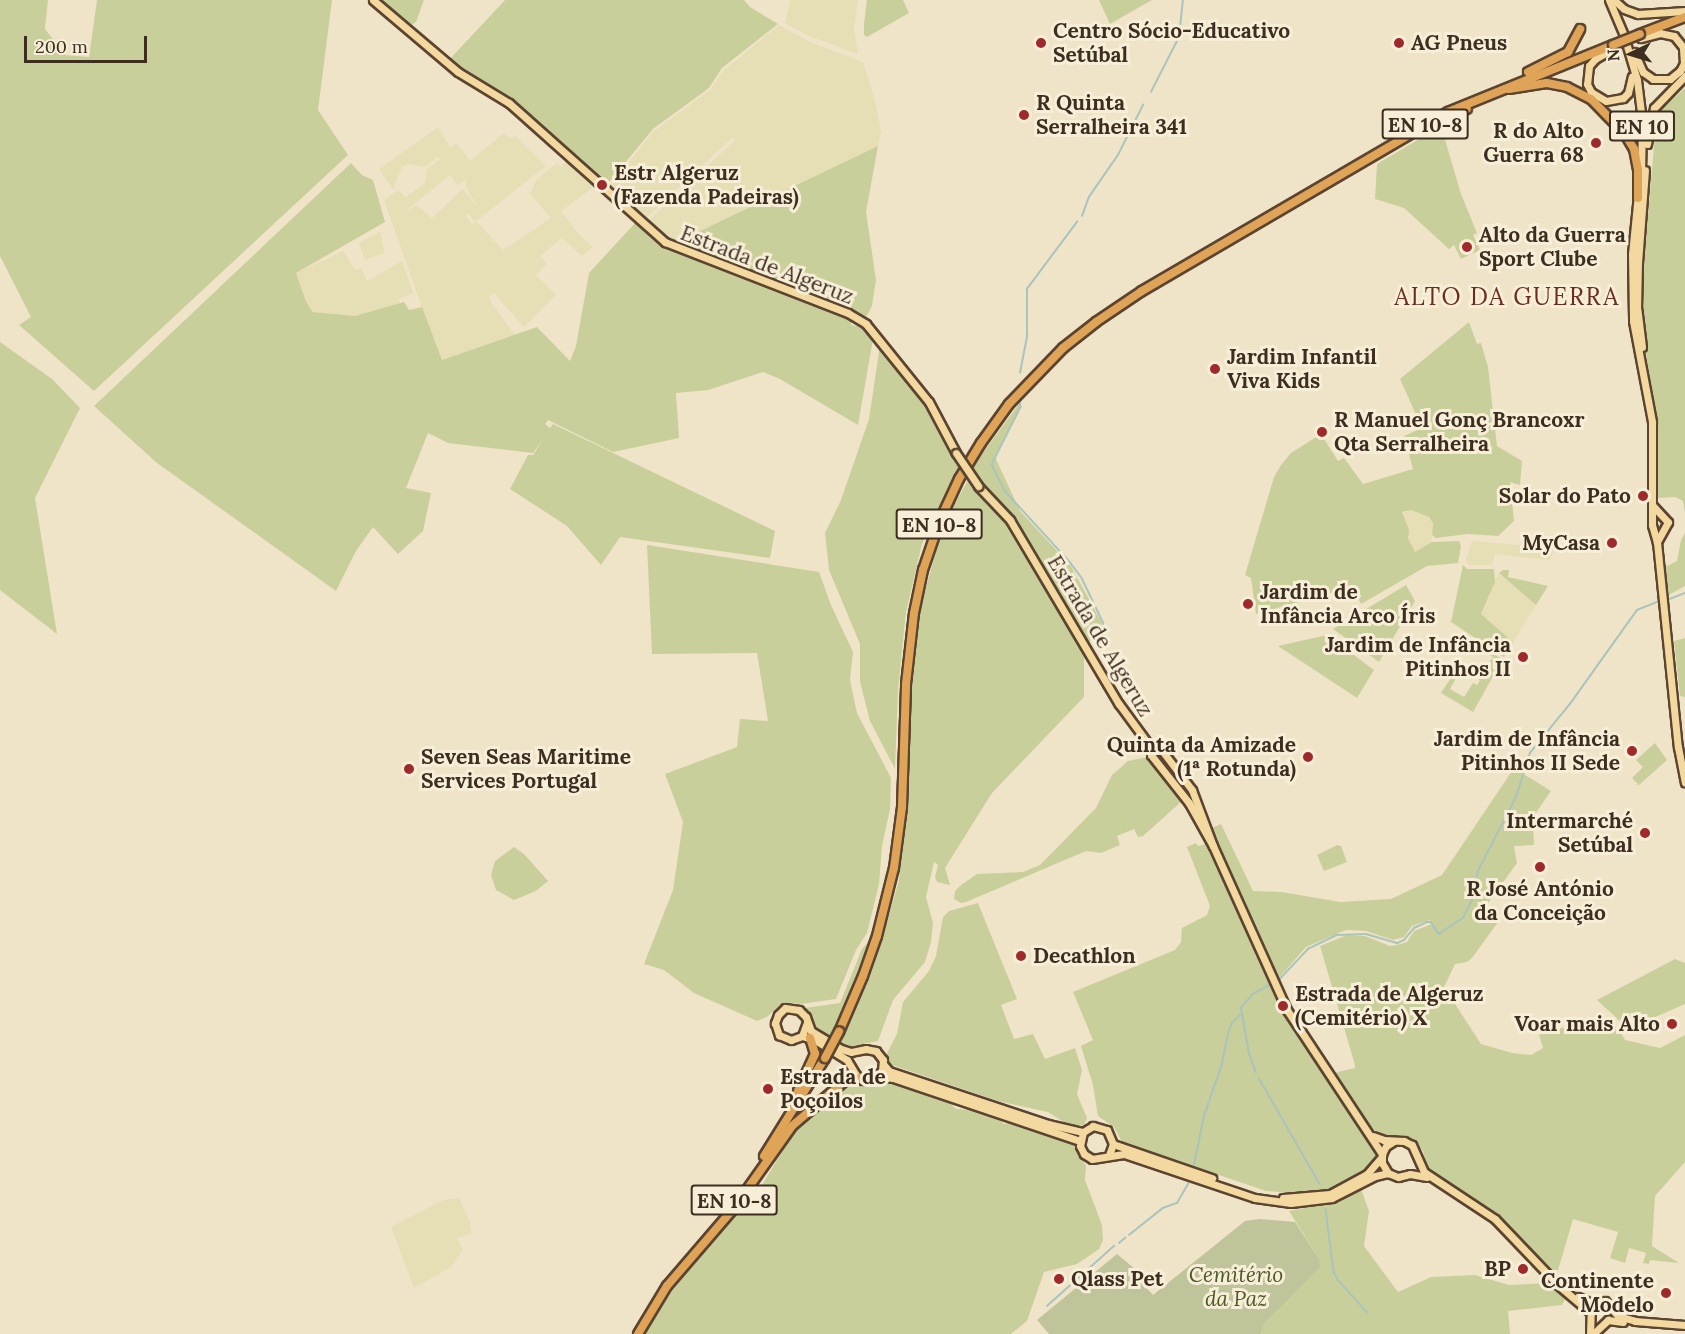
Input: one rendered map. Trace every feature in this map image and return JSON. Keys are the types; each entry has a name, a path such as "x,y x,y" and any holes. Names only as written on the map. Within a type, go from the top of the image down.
{"highway":[{"name":"EN 10-8","path":"1321,187 1414,130 1484,96 1685,19"},
{"path":"1484,96 1563,56 1574,45 1580,29"},
{"name":"EN 10-8","path":"638,1334 667,1286 734,1208 825,1058 863,976 886,903 902,807 906,684 914,613 930,550 959,479 1009,404 1063,348 1142,291 1416,134 1557,68"},
{"path":"1505,91 1536,84 1559,85 1583,94 1625,134 1634,148 1638,170 1638,198"},
{"path":"767,1155 814,1058 815,1050 806,1037"},
{"path":"767,1155 812,1107 846,1079 860,1078"},
{"name":"EN 10-8","path":"633,1334 660,1288 726,1210 767,1155"}],"main road":[{"name":"Estrada de Algeruz","path":"373,0 458,72 509,103 665,242 848,313 866,324 928,402 956,453 978,486 1010,520 1119,704 1152,749 1151,755 1155,757 1183,795 1213,846"},
{"path":"1612,0 1624,9 1638,14 1685,11"},
{"name":"EN 10","path":"1612,0 1641,80 1647,144 1637,287 1653,439 1654,518 1652,525 1657,542 1685,782"},
{"path":"1632,54 1643,72 1653,79 1670,79 1680,71 1684,63 1683,47 1674,36 1660,33 1640,36"},
{"path":"1613,46 1589,66 1587,84 1599,99 1615,101 1628,93 1633,82 1632,54"},
{"name":"EN 10","path":"1632,54 1642,119 1642,156 1632,254 1633,321 1646,386"},
{"path":"1647,144 1654,108 1685,76"},
{"path":"1653,506 1668,522 1657,542"},
{"path":"1654,518 1664,517"},
{"path":"1655,531 1665,530"},
{"name":"EN 10","path":"1679,741 1685,766"},
{"name":"Estrada de Algeruz","path":"1152,749 1157,747 1161,749 1190,789 1274,983 1297,1025 1369,1133 1388,1173"},
{"path":"1155,757 1160,756 1161,749"},
{"path":"1183,795 1184,788 1190,789"},
{"path":"884,1065 878,1076 871,1080 860,1078 852,1065 806,1037 791,1040 782,1037 776,1028 776,1019 785,1008 795,1008 803,1013 814,1032 841,1049 851,1052 869,1049 876,1051 889,1071 1048,1124 1083,1132"},
{"path":"806,1037 807,1022"},
{"path":"852,1065 854,1057 860,1051"},
{"path":"878,1076 893,1078 1080,1141"},
{"path":"1109,1155 1113,1144 1111,1134 1103,1127 1093,1126 1083,1132 1080,1141 1081,1150 1087,1157 1100,1160 1109,1155 1124,1154 1255,1198 1291,1203 1332,1198 1375,1176 1388,1173 1398,1177 1410,1174 1432,1179"},
{"path":"1369,1133 1379,1139 1408,1142 1416,1149 1422,1170 1495,1220 1595,1320 1643,1327 1685,1327"},
{"path":"1113,1144 1256,1194 1280,1198 1330,1194 1367,1174 1386,1146 1394,1141"},
{"path":"1410,1174 1418,1159"},
{"path":"1545,1271 1582,1299 1605,1301 1618,1316 1635,1321 1685,1327"},
{"path":"1592,1334 1591,1314 1596,1302"},
{"path":"1592,1334 1607,1321 1611,1315 1611,1307"}],"shaded area":[{"path":"790,0 858,0 854,28 858,54 809,36 785,23"},
{"path":"779,25 810,42 863,62 875,100 881,132 878,146 675,243 646,223 735,140 733,137 643,221 607,189 654,131 711,89 723,71"},
{"path":"438,127 450,147 457,143 470,161 504,133 509,138 516,136 546,166 475,222 468,213 466,216 472,224 477,222 503,250 551,218 530,194 536,180 557,163 561,167 567,160 595,186 561,211 577,232 593,247 582,256 562,238 540,256 547,264 536,275 556,295 524,327 494,293 488,298 515,335 441,361 384,200 398,190 406,197 425,183 427,169 440,159 437,157 425,167 408,164 402,167 393,190 379,169","holes":["450,175 458,185 466,179 466,188 476,204 473,208 475,204 463,189 432,218 416,205 402,214"]},
{"path":"380,232 385,253 365,260 359,243"},
{"path":"343,251 355,270 361,268 367,281 402,261 413,293 399,299 401,310 389,315 355,316 311,312 296,273"},
{"path":"1411,510 1429,517 1433,523 1432,544 1415,552 1408,538 1402,513"},
{"path":"1472,541 1554,548 1550,560 1495,554 1492,565 1469,565 1466,560"},
{"path":"1499,573 1536,605 1513,642 1481,614 1490,595 1488,593"},
{"path":"459,1198 470,1222 471,1233 457,1238 463,1249 451,1267 414,1288 391,1227 443,1200"}],"green space":[{"path":"0,0 48,0 45,29 65,55 89,57 97,0 332,0 318,110 348,155 94,391 19,325 31,317 0,256"},
{"path":"380,0 424,0 416,22 411,25"},
{"path":"505,0 744,0 750,7 778,24 722,68 709,88 653,129 605,187 500,91 478,80 449,60"},
{"path":"867,0 903,0 909,13 867,37 864,35 864,24"},
{"path":"1099,0 1152,0 1110,24"},
{"path":"1685,88 1685,513 1683,501 1675,497 1658,498 1657,430 1640,310 1654,146 1660,111"},
{"path":"1441,126 1461,194 1477,233 1473,235 1480,250 1461,259 1454,245 1449,249 1404,208 1375,199 1377,164"},
{"path":"878,146 866,212 876,280 872,306 865,319 839,305 675,243"},
{"path":"351,163 362,175 373,180 385,222 296,273 306,301 312,312 355,316 404,302 409,310 422,307 442,360 537,327 570,361 576,346 589,273 636,222 656,241 851,320 851,325 862,327 873,339 858,425 780,379 763,372 708,390 676,393 679,438 613,452 548,420 545,424 550,428 553,424 775,531 770,558 620,537 601,565 567,526 510,489 528,455 533,455 544,438 533,453 448,443 428,433 406,488 431,493 423,531 398,554 373,527 356,551 336,591 157,463 94,406"},
{"path":"1469,322 1477,344 1481,343 1488,367 1497,446 1522,461 1520,485 1510,482 1514,521 1498,536 1468,534 1436,538 1432,535 1433,523 1429,517 1411,510 1402,512 1409,530 1408,538 1415,552 1432,542 1459,541 1461,546 1458,563 1427,566 1361,604 1353,587 1256,614 1251,578 1245,575 1274,477 1281,465 1291,453 1321,434 1338,461 1344,458 1363,484 1413,469 1404,436 1422,428 1400,379"},
{"path":"0,342 52,379 80,408 35,498 57,634 0,590"},
{"path":"880,345 926,405 960,470 946,492 922,544 906,612 898,690 895,769 870,721 860,682 860,644 829,570 825,533 841,500 869,419"},
{"path":"1019,404 1019,412 995,457 1020,511 1071,566 1104,627 1088,643 1010,513 981,486 971,469"},
{"path":"968,480 974,491 1009,525 1084,652 1084,697 992,793 945,868 950,885 937,882 935,877 938,865 934,862 926,897 933,923 931,942 925,962 893,1000 878,1041 848,1047 840,1044 881,943 899,880 916,624 943,525"},
{"path":"1685,533 1685,586 1667,596 1663,568 1677,561 1681,540"},
{"path":"647,545 819,572 831,605 853,652 850,680 857,713 891,778 890,809 882,846 879,884 867,933 856,950 836,999 801,1004 783,1002 767,1017 757,1021 694,993 664,970 644,964 673,890 683,822 665,774 737,747 740,719 768,721 757,653 652,654"},
{"path":"1463,565 1467,569 1494,569 1495,582 1481,614 1513,642 1504,657 1451,622"},
{"path":"1509,570 1508,577 1548,586 1536,605 1499,573"},
{"path":"1406,585 1415,601 1379,662 1333,629"},
{"path":"1327,635 1374,670 1357,698 1278,646"},
{"path":"1685,638 1685,697 1680,696 1674,641"},
{"path":"1478,643 1500,658 1501,662 1473,712 1441,693 1456,670 1459,673 1450,689 1464,697 1473,683 1477,685 1480,681 1478,679 1493,657 1475,644"},
{"path":"1655,743 1667,760 1637,786 1638,784 1632,778 1643,767 1636,760"},
{"path":"1147,757 1182,801 1143,836 1138,837 1134,829 1117,836 1120,845 1101,853 1086,851 966,902 961,903 954,899 955,891 977,874 1023,872 1040,865 1096,808 1112,775 1128,761"},
{"path":"1514,768 1551,791 1533,817 1534,845 1514,846 1517,863 1486,906 1501,918 1472,958 1467,962 1455,964 1444,987 1481,1044 1512,1053 1531,1055 1543,1048 1539,1035 1575,1024 1581,1032 1605,1018 1618,1028 1625,1040 1660,1048 1685,1035 1685,1162 1655,1196 1652,1246 1679,1263 1650,1260 1649,1264 1643,1263 1646,1253 1629,1248 1625,1263 1610,1258 1618,1232 1573,1219 1557,1274 1500,1217 1427,1168 1423,1151 1413,1139 1400,1135 1384,1137 1367,1125 1333,1073 1355,1068 1355,1065 1320,946 1347,935 1365,936 1390,946 1397,945 1407,942 1414,931 1432,924 1430,920 1412,926 1404,937 1393,940 1366,931 1346,930 1306,947 1278,979 1209,829 1221,824 1253,891 1282,892 1340,902 1391,899 1442,875"},
{"path":"1196,843 1198,846 1207,844 1271,982 1374,1147 1376,1154 1366,1170 1329,1189 1301,1194 1266,1191 1122,1142 1114,1127 1098,1116 1093,1085 1081,1046 1093,1040 1073,992 1175,950 1181,942 1182,928 1207,915 1210,906 1187,847"},
{"path":"1337,845 1341,846 1347,862 1324,871 1317,855"},
{"path":"514,847 524,854 548,881 536,891 514,900 496,890 491,875 495,861"},
{"path":"978,903 1017,999 1001,1005 1014,1039 1033,1034 1045,1059 1075,1048 1082,1070 1077,1094 1087,1118 1084,1125 1070,1126 1048,1112 998,1101 889,1064 886,1055 897,1034 903,1002 929,971 936,956 943,917 949,911"},
{"path":"870,940 849,999 830,1038 814,1027 805,1008 840,1003 862,949"},
{"path":"1675,959 1685,963 1685,1004 1637,1025 1630,1022 1622,1023 1597,1000"},
{"path":"852,1081 866,1085 883,1081 893,1083 948,1101 956,1109 975,1110 996,1117 1004,1124 1010,1123 1072,1143 1086,1166 1085,1180 1102,1225 1103,1240 1099,1249 1077,1264 1044,1272 1027,1321 1011,1334 645,1334 669,1295 701,1254 759,1190 795,1130"},
{"path":"1361,1189 1369,1211 1364,1246 1398,1292 1431,1277 1475,1275 1509,1285 1549,1283 1566,1297 1562,1305 1508,1311 1510,1334 1261,1334 1263,1325 1319,1267 1319,1259 1289,1211 1332,1203"},
{"name":"Cemitério da Paz","path":"1260,1219 1295,1222 1319,1259 1320,1267 1263,1325 1261,1334 1049,1334 1037,1320 1117,1254 1141,1274 1138,1279 1153,1295 1245,1221"}],"waterway":[{"path":"1151,92 1179,37 1183,0"},
{"path":"1082,216 1089,197 1118,155 1143,105"},
{"path":"1020,373 1027,336 1027,289 1077,222"},
{"path":"1020,402 1021,407 992,465 1006,492 1082,578 1104,624"},
{"path":"1667,600 1685,593"},
{"path":"1278,981 1308,949 1337,935 1366,934 1398,943 1404,940 1414,928 1427,922 1431,922 1439,934 1463,918 1473,898 1478,871 1516,797 1530,753 1570,704 1637,610 1657,602"},
{"path":"1256,1073 1249,1054 1241,1008 1253,994 1271,984"},
{"path":"1194,1165 1204,1116 1222,1064 1228,1033 1232,1023 1240,1015"},
{"path":"1259,1078 1320,1184"},
{"path":"1129,1235 1163,1208 1177,1203 1188,1184"},
{"path":"1326,1209 1334,1272 1339,1281 1367,1312"},
{"path":"1119,1243 1125,1238"},
{"path":"1047,1306 1114,1246"}],"place":[{"name":"Centro Sócio-Educativo Setúbal","path":"1041,43"},
{"name":"AG Pneus","path":"1399,43"},
{"name":"R Quinta Serralheira 341","path":"1024,115"},
{"name":"R do Alto Guerra 68","path":"1596,143"},
{"name":"Estr Algeruz (Fazenda Padeiras)","path":"602,185"},
{"name":"Alto da Guerra Sport Clube","path":"1467,247"},
{"name":"Jardim Infantil Viva Kids","path":"1215,369"},
{"name":"R Manuel Gonç Brancoxr Qta Serralheira","path":"1322,432"},
{"name":"Solar do Pato","path":"1643,496"},
{"name":"MyCasa","path":"1612,543"},
{"name":"Jardim de Infância Arco Íris","path":"1248,604"},
{"name":"Jardim de Infância Pitinhos II","path":"1523,657"},
{"name":"Jardim de Infância Pitinhos II Sede","path":"1632,751"},
{"name":"Quinta da Amizade (1ª Rotunda)","path":"1308,757"},
{"name":"Seven Seas Maritime Services Portugal","path":"409,769"},
{"name":"Intermarché Setúbal","path":"1645,833"},
{"name":"R José António da Conceição","path":"1540,867"},
{"name":"Decathlon","path":"1021,956"},
{"name":"Estrada de Algeruz (Cemitério) X","path":"1283,1006"},
{"name":"Voar mais Alto","path":"1672,1024"},
{"name":"Estrada de Poçoilos","path":"768,1089"},
{"name":"BP","path":"1523,1269"},
{"name":"Qlass Pet","path":"1059,1279"},
{"name":"Continente Modelo","path":"1666,1293"}],"district":[{"name":"ALTO DA GUERRA","path":"1507,297"}]}
